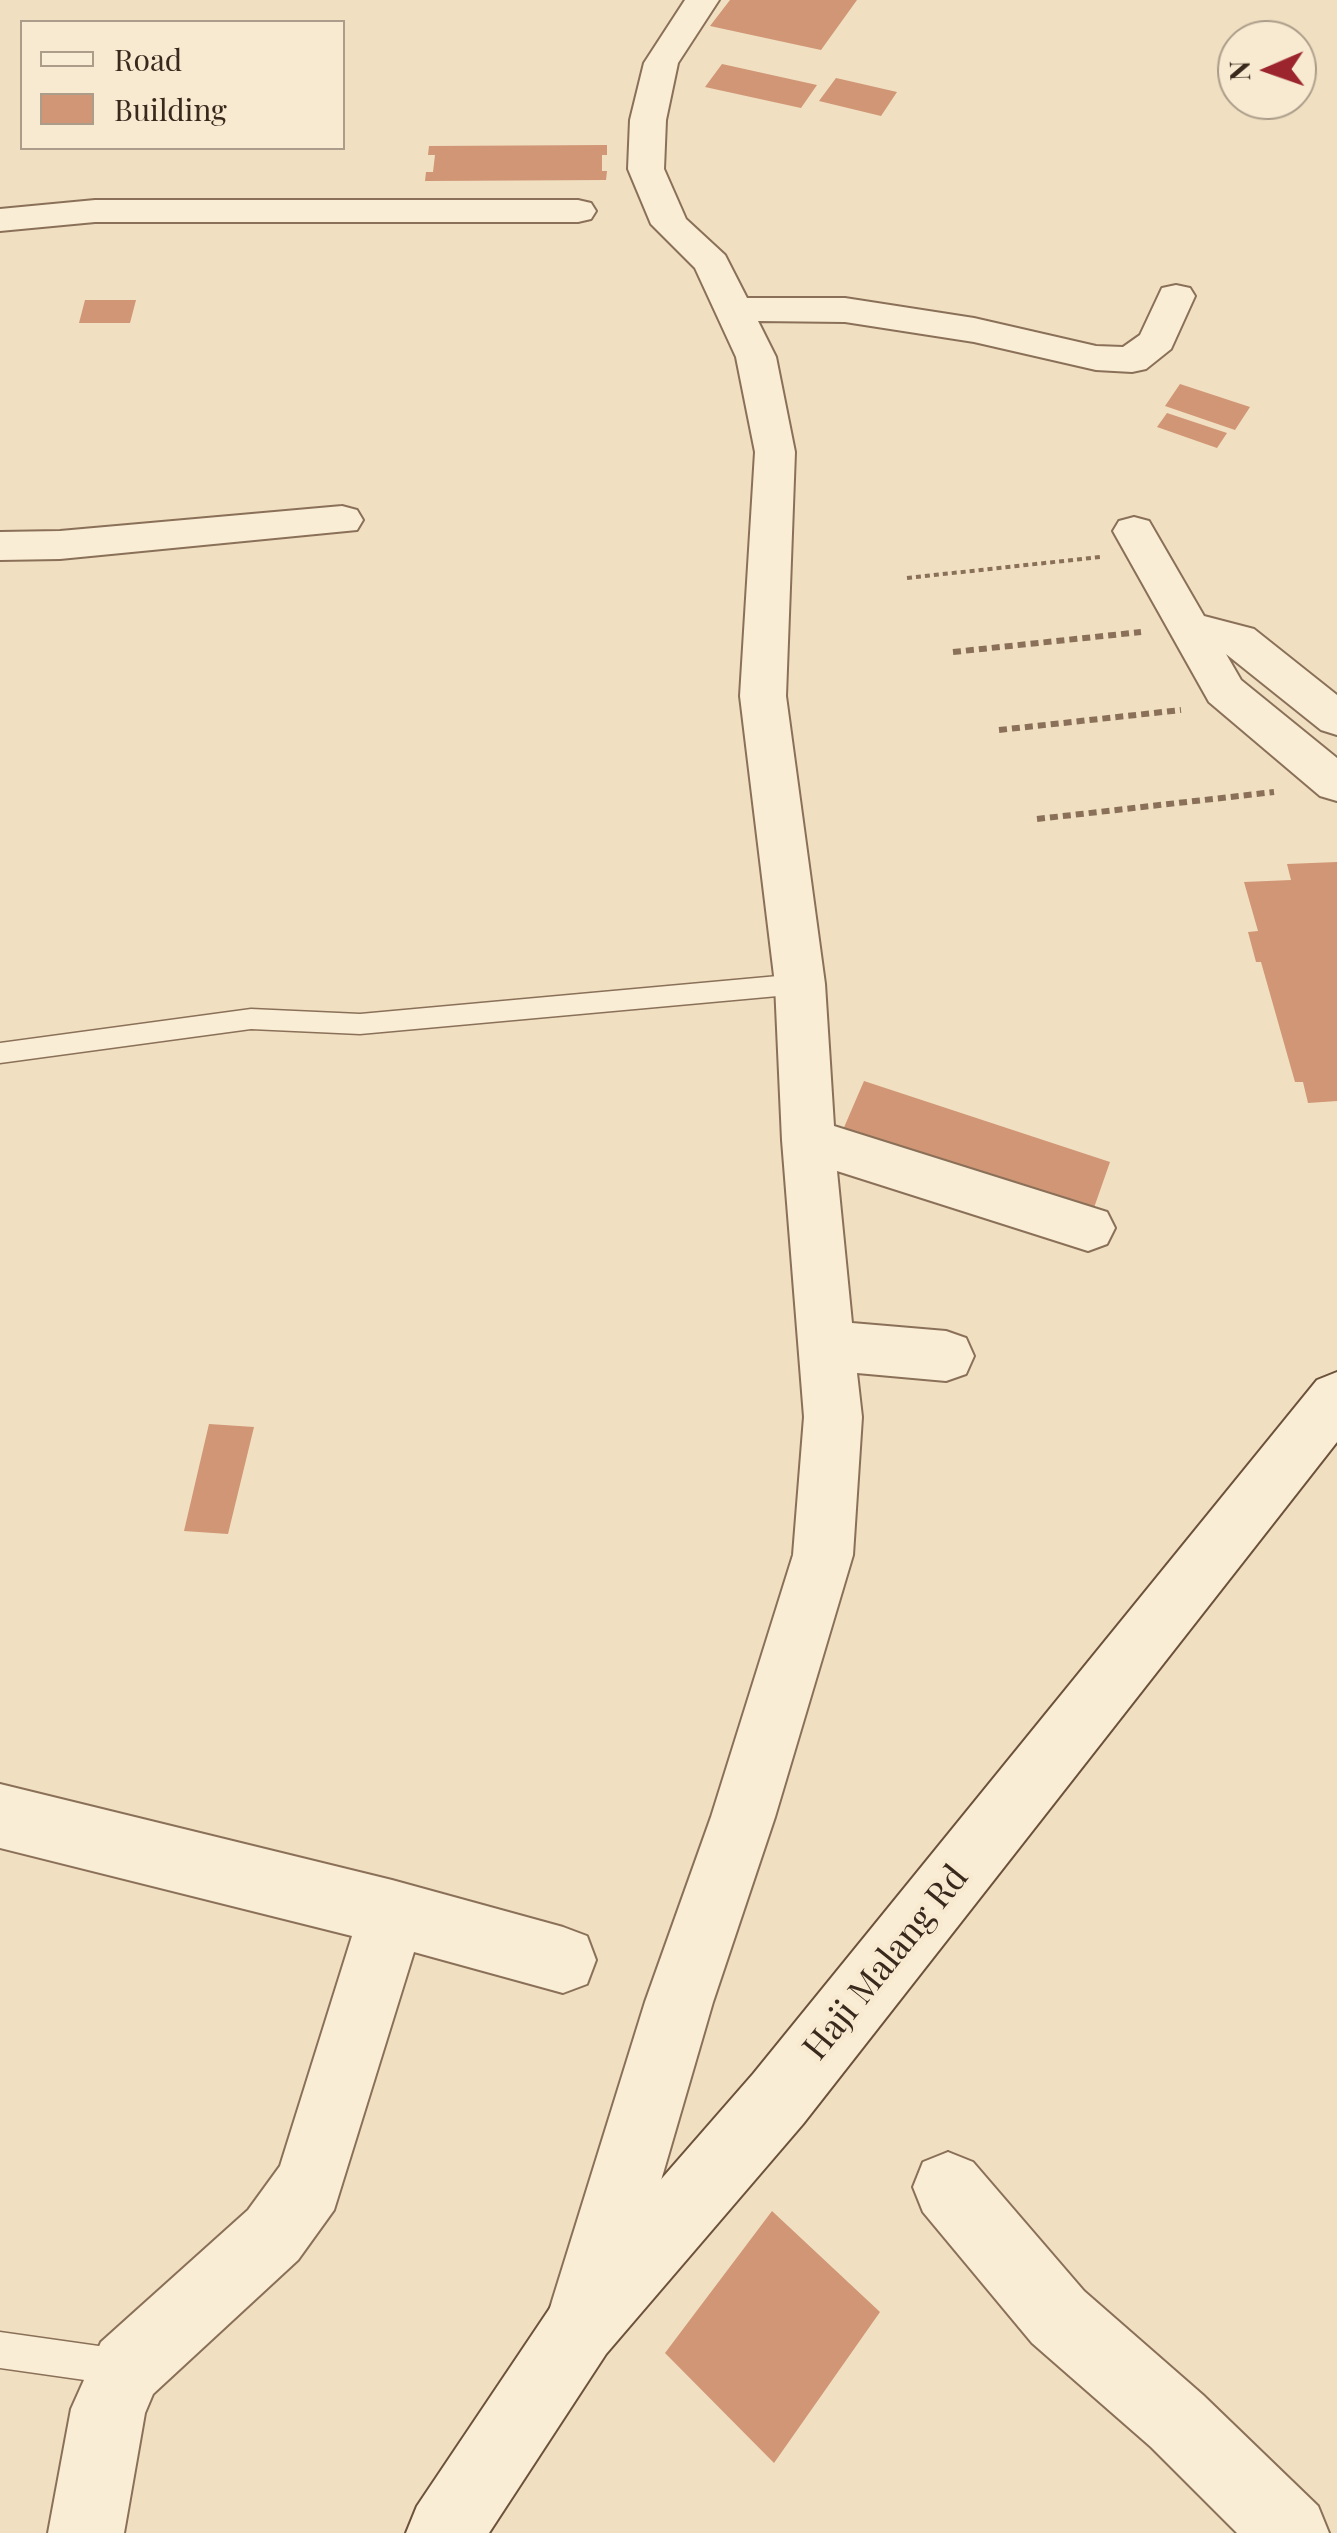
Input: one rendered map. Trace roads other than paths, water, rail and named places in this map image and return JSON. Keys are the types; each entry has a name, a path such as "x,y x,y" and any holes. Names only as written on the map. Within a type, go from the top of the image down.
{"street":[{"path":"580,2328 824,1555 832,1417 808,1140 800,984 762,696 774,452 756,357 712,263 670,224 646,169 648,120 660,63 702,0"},
{"path":"0,220 94,210 578,211"},
{"path":"733,309 845,310 974,330 1096,358 1132,360 1157,341 1176,296"},
{"path":"0,546 60,545 342,520"},
{"path":"1140,542 1224,691 1337,784"},
{"path":"1188,626 1238,640 1337,719"},
{"path":"808,1140 1088,1228"},
{"path":"826,1344 946,1356"},
{"name":"Haji Malang Rd","path":"444,2533 580,2328 778,2099 1337,1398"},
{"path":"0,1816 563,1960"},
{"path":"86,2533 108,2410 127,2368 273,2235 309,2184 392,1914"},
{"path":"948,2188 1058,2317 1178,2420 1290,2533"}],"lane":[{"path":"0,1053 251,1019 360,1024 800,984"},
{"path":"0,2350 127,2368"}]}
